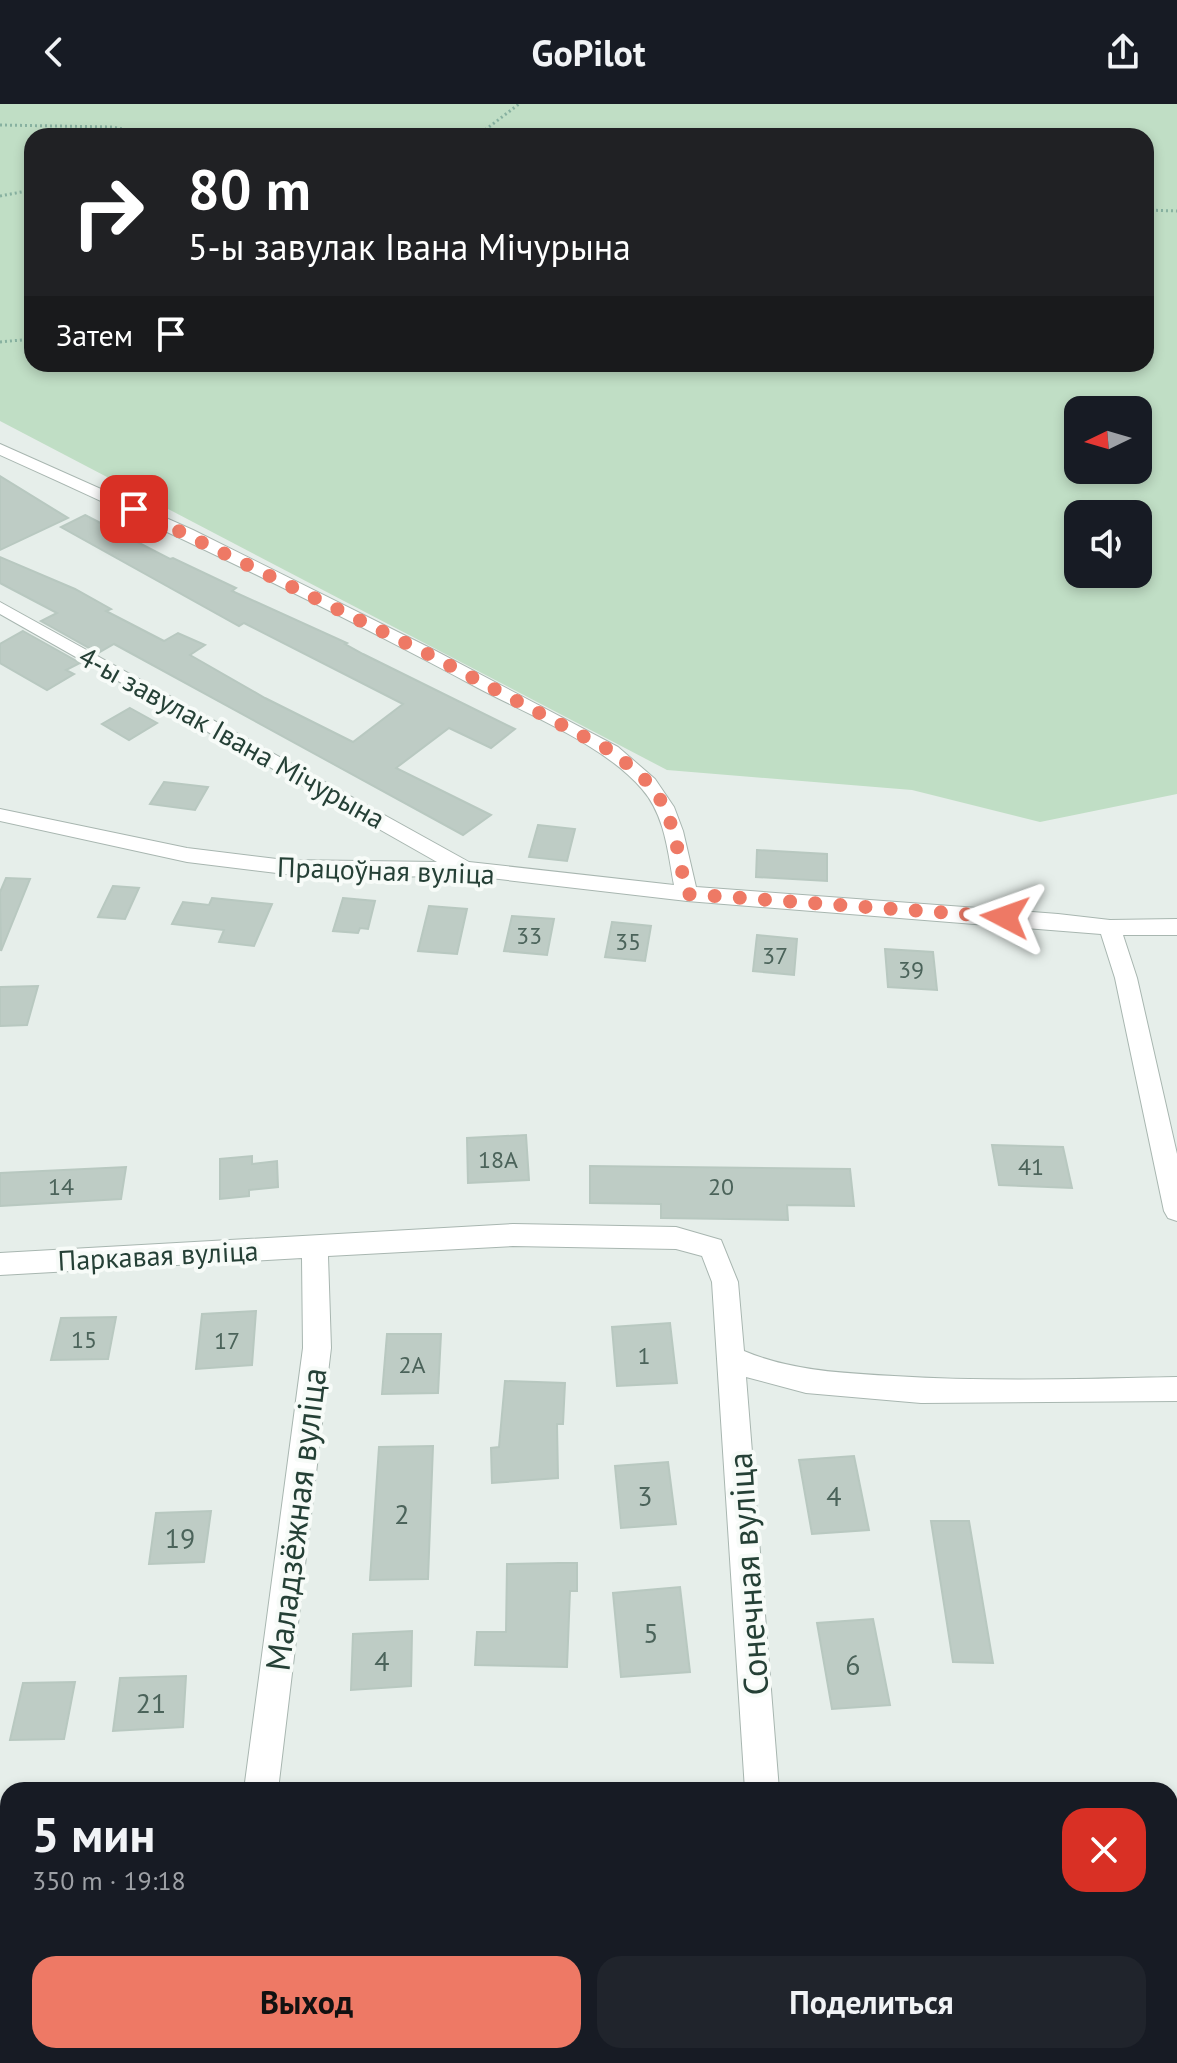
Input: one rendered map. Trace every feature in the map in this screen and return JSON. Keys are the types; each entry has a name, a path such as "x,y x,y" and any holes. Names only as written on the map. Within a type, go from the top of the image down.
{"street":[{"path":"0,449 187,533 428,654 611,751 658,795 671,825 687,894"},
{"name":"4-ы завулак Івана Мічурына","path":"0,607 464,868"},
{"path":"0,838 6,816"},
{"name":"Працоўная вуліца","path":"6,816 187,855 285,867 464,868 687,894 1058,921 1110,928 1177,927"},
{"path":"394,870 418,842"},
{"path":"1110,928 1126,978 1177,1211"},
{"name":"Паркавая вуліца","path":"0,1264 513,1235 676,1238 712,1248 725,1282 731,1358"},
{"name":"Маладзёжная вуліца","path":"262,1782 317,1348 315,1246"},
{"path":"731,1358 767,1374 825,1384 945,1392 1177,1389"},
{"name":"Сонечная вуліца","path":"731,1358 761,1782"}],"path":[{"path":"488,128 519,104"},
{"path":"0,125 117,128"},
{"path":"0,196 24,192"},
{"path":"1154,210 1177,211"},
{"path":"0,342 24,340"}],"green space":[{"path":"0,104 1177,104 1177,794 1040,822 912,790 667,770 0,421"}],"building":[{"path":"0,476 68,518 0,550"},
{"path":"85,515 170,559 236,588 232,591 347,643 363,654 515,729 491,748 449,728 396,768 491,815 463,835 114,644 98,653 41,621 57,613 0,583 0,557 75,589 111,609 106,611 164,641 178,633 205,645 190,655 265,698 353,742 403,704 244,623 239,626 61,527"},
{"path":"23,631 80,663 66,670 74,674 47,690 0,663 0,644"},
{"path":"130,708 157,723 129,740 102,724"},
{"path":"164,782 208,787 195,810 150,804"},
{"path":"538,825 575,829 567,861 529,857"},
{"path":"757,850 827,854 827,881 756,877"},
{"path":"6,878 30,879 1,951 0,892"},
{"path":"113,886 139,888 125,919 98,917"},
{"path":"212,898 272,904 254,946 219,942 224,930 172,924 183,902 209,905"},
{"path":"343,898 375,901 368,929 360,928 358,933 333,931"},
{"path":"429,906 467,909 457,954 418,951"},
{"path":"512,916 554,919 547,955 504,951"},
{"path":"612,922 651,926 645,961 605,957"},
{"path":"757,935 797,939 794,975 753,971"},
{"path":"885,949 933,952 937,990 888,987"},
{"path":"38,986 27,1025 0,1026 0,987"},
{"path":"526,1135 529,1180 468,1183 467,1138"},
{"path":"992,1145 1063,1147 1072,1188 999,1185"},
{"path":"252,1156 252,1164 277,1161 278,1187 249,1190 249,1196 220,1199 220,1159"},
{"path":"590,1166 850,1169 854,1206 787,1205 788,1220 661,1218 661,1204 590,1203"},
{"path":"126,1167 121,1199 0,1206 0,1173"},
{"path":"256,1311 252,1365 196,1369 202,1314"},
{"path":"116,1317 108,1359 51,1360 61,1318"},
{"path":"670,1323 677,1383 617,1386 612,1327"},
{"path":"387,1334 441,1334 438,1393 382,1394"},
{"path":"505,1381 565,1383 563,1424 557,1424 558,1478 492,1483 491,1448 499,1447"},
{"path":"433,1446 428,1579 370,1580 379,1447"},
{"path":"854,1456 869,1530 812,1534 799,1460"},
{"path":"668,1462 676,1524 621,1528 615,1466"},
{"path":"211,1511 204,1562 149,1564 156,1513"},
{"path":"931,1521 969,1521 993,1663 953,1662"},
{"path":"577,1563 577,1591 570,1591 567,1667 475,1665 477,1632 506,1632 507,1564"},
{"path":"680,1587 690,1672 621,1677 613,1593"},
{"path":"873,1619 890,1705 832,1709 817,1623"},
{"path":"412,1631 411,1686 351,1690 353,1634"},
{"path":"186,1676 183,1727 113,1731 120,1678"},
{"path":"75,1682 64,1739 10,1740 23,1683"}],"route":[{"path":"134,509 428,654 611,751 658,795 671,825 687,894 1005,917"}]}
